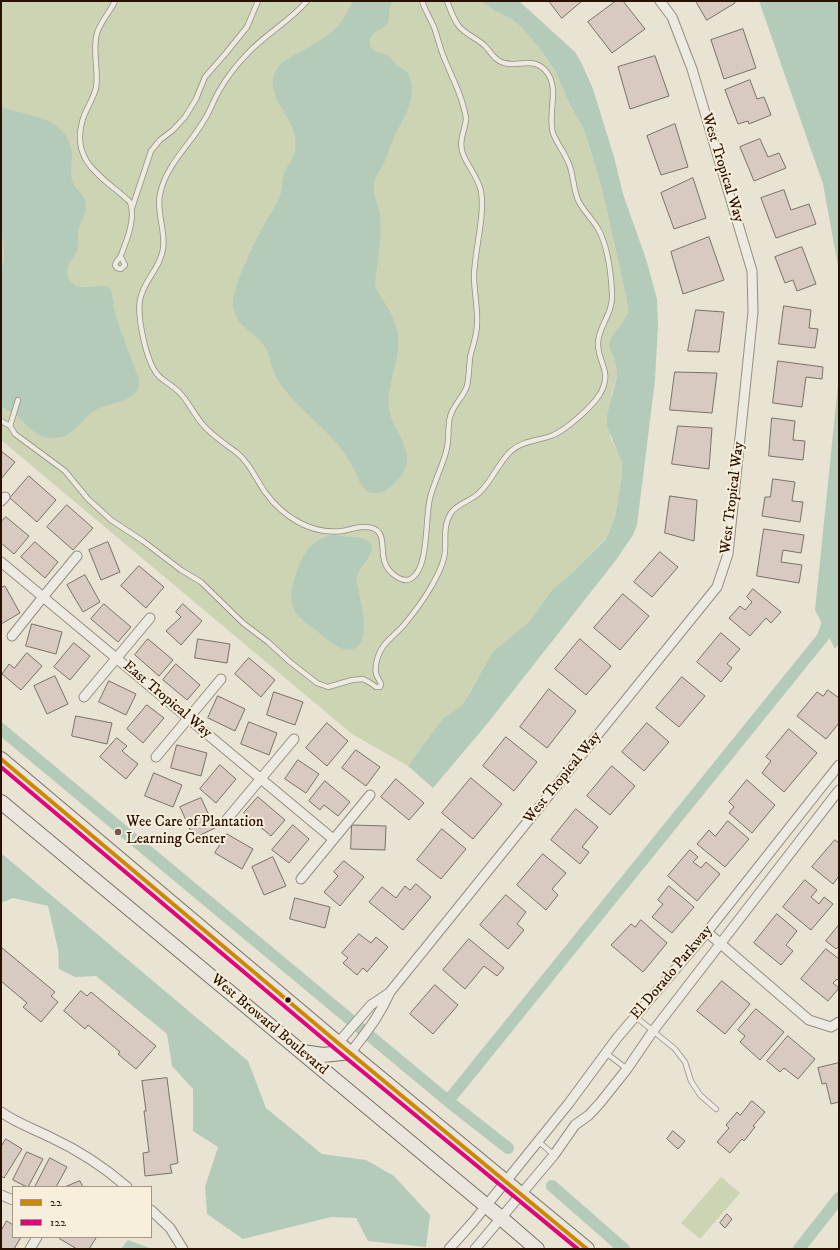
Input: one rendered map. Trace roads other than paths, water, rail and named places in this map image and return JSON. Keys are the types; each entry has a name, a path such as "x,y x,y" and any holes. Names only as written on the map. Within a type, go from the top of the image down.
{"main road":[{"name":"West Broward Boulevard","path":"1,759 587,1249"},
{"name":"West Broward Boulevard","path":"1,802 537,1249"},
{"path":"302,1052 323,1055 351,1052"}],"street":[{"name":"West Tropical Way","path":"351,1052 382,1011 390,992 717,587 728,554 753,312 752,271 692,69 672,17 660,1"},
{"path":"12,636 77,556"},
{"name":"East Tropical Way","path":"1,562 333,839"},
{"path":"84,697 150,618"},
{"path":"156,757 221,679"},
{"path":"227,820 294,739"},
{"name":"El Dorado Parkway","path":"449,1249 569,1103 606,1052 707,932 839,765"},
{"name":"El Dorado Parkway","path":"475,1249 554,1154 575,1125 589,1115 627,1069 653,1031 720,942 839,790"},
{"path":"301,879 370,795"},
{"path":"707,932 809,1020 835,1024"},
{"name":"West Tropical Way","path":"338,1042 371,1005 390,992"},
{"path":"1,1112 9,1118 88,1157 126,1186"},
{"path":"1,1195 12,1200"},
{"path":"152,1211 170,1228 182,1249"},
{"path":"30,1249 36,1238"}],"lane":[{"path":"115,1 98,32 95,53 96,86 94,95 82,120 80,142 86,162 130,202 132,208"},
{"path":"121,257 130,229 132,208 152,151 160,140 173,130 185,117 196,99 204,78 246,27 258,1"},
{"path":"307,1 289,19 248,53 220,90 207,117 169,170 160,194 158,206 163,248 157,266 145,283 141,292 139,317 147,350 155,371 181,394 204,427 245,460 263,490 273,502 285,513 311,529 343,531 361,527 369,527 375,530 380,535 383,542 383,560 386,567 399,578 406,580 411,580 415,576 422,562 425,550 427,510 434,482 447,450 450,416 467,386 470,358 478,328 474,272 482,209 481,192 477,178 463,155 461,147 466,120 465,109 439,45 432,22 422,1"},
{"path":"1,421 10,426 15,434 65,471 88,500 111,520 201,582 242,623 268,642 290,662 317,683 328,687 352,680 363,679 378,688 381,684 375,670 378,655 388,639 402,627 418,607 438,574 444,558 447,523 452,513 455,509 480,492 503,460 516,447 523,443 554,435 570,424 596,400 601,393 605,380 604,365 598,350 598,345 599,336 611,310 612,304 608,266 600,234 577,198 570,166 552,130 553,94 550,78 544,69 532,62 506,64 496,58 482,44 458,26 454,20 447,1"},
{"path":"10,426 18,400"},
{"path":"636,1017 675,1048 685,1062 691,1082 700,1095 716,1109"},
{"path":"606,1052 627,1069"},
{"path":"538,1141 554,1154"}],"waterway":[{"path":"448,1101 823,637 839,587"},
{"path":"1,729 448,1101 508,1148"},
{"path":"552,1186 624,1249"},
{"path":"799,1249 839,1198"}],"place":[{"name":"Wee Care of Plantation Learning Center","path":"118,832"}]}
